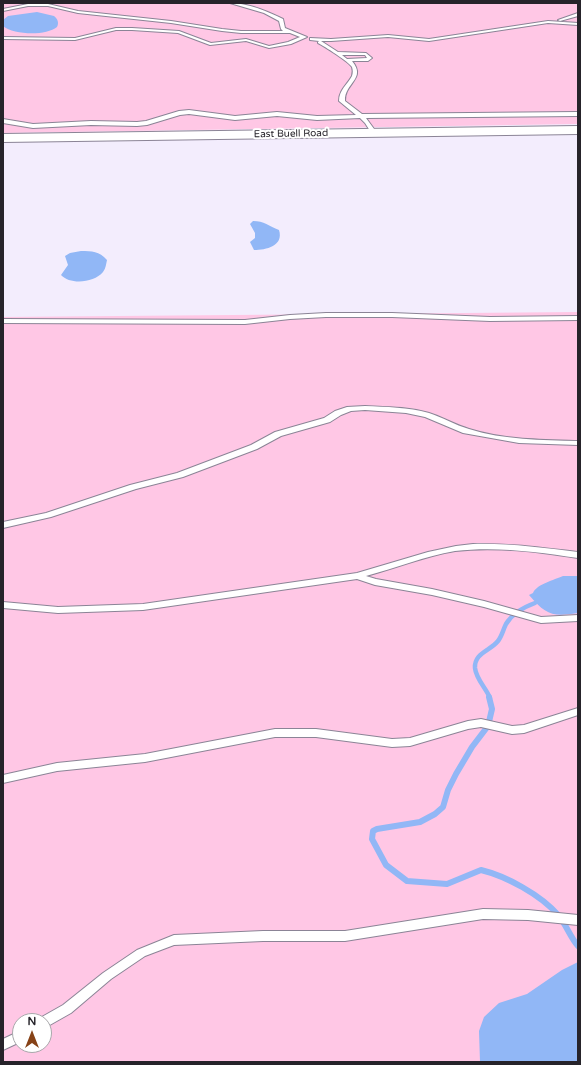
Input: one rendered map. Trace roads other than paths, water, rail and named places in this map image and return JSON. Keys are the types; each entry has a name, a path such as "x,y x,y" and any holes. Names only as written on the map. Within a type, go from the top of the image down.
{"street":[{"name":"East Buell Road","path":"3,138 578,130"}],"lane":[{"path":"232,3 272,14 281,20 283,29 328,46 352,64 355,76 342,91 342,101 363,116 374,133"},
{"path":"3,10 28,5 48,5 78,12 171,22 222,30 241,32 289,32"},
{"path":"312,39 332,40 388,36 429,40 548,22 568,18 578,14"},
{"path":"548,22 578,24"},
{"path":"3,38 75,39 116,29 132,29 179,32 210,44 246,40 269,47 290,43 304,37"},
{"path":"337,53 366,54 370,58 368,60 346,60"},
{"path":"3,121 37,126 91,123 137,124 152,122 178,113 189,112 229,118 277,114 317,118 363,116 578,114"},
{"path":"3,320 25,322 238,322 326,315 392,315 490,320 578,318"},
{"path":"3,525 48,515 133,487 180,475 254,447 278,434 327,420 338,413 350,409 406,411 427,415 466,431 498,438 519,441 578,443"},
{"path":"3,606 58,610 143,607 357,576 439,552 460,548 508,546 578,555"},
{"path":"357,576 375,582 432,592 484,604 541,620 578,618"},
{"path":"3,779 57,766 145,758 275,733 316,732 392,743 410,742 468,725 481,723 512,730 524,729 578,710"},
{"path":"52,1018 66,1010 107,976 140,953 174,940 263,936 345,936 483,914 528,915 578,920"},
{"path":"3,1045 12,1040"}],"water":[{"path":"37,12 54,16 58,21 57,27 45,32 22,33 3,26 3,20 8,16"},
{"path":"253,221 263,223 279,230 279,240 269,248 254,250 250,242 255,238 255,233 250,224"},
{"path":"81,251 95,252 104,257 107,260 103,272 94,279 82,281 65,278 61,275 68,265 65,256 70,253"},
{"path":"563,576 578,576 578,613 562,615 550,613 540,607 529,595 538,587"},
{"path":"578,962 578,1062 480,1062 479,1031 484,1017 499,1003 527,994 562,970"}],"waterway":[{"path":"490,698 479,680 475,663 480,656 498,641 506,624 512,617 535,603"},
{"path":"489,697 492,709 488,726 472,747 456,774 448,790 443,807 435,814 420,822 377,829 373,831 372,839 386,865 407,881 447,884 481,870 522,887 542,900 551,908 561,919 578,946"}]}
